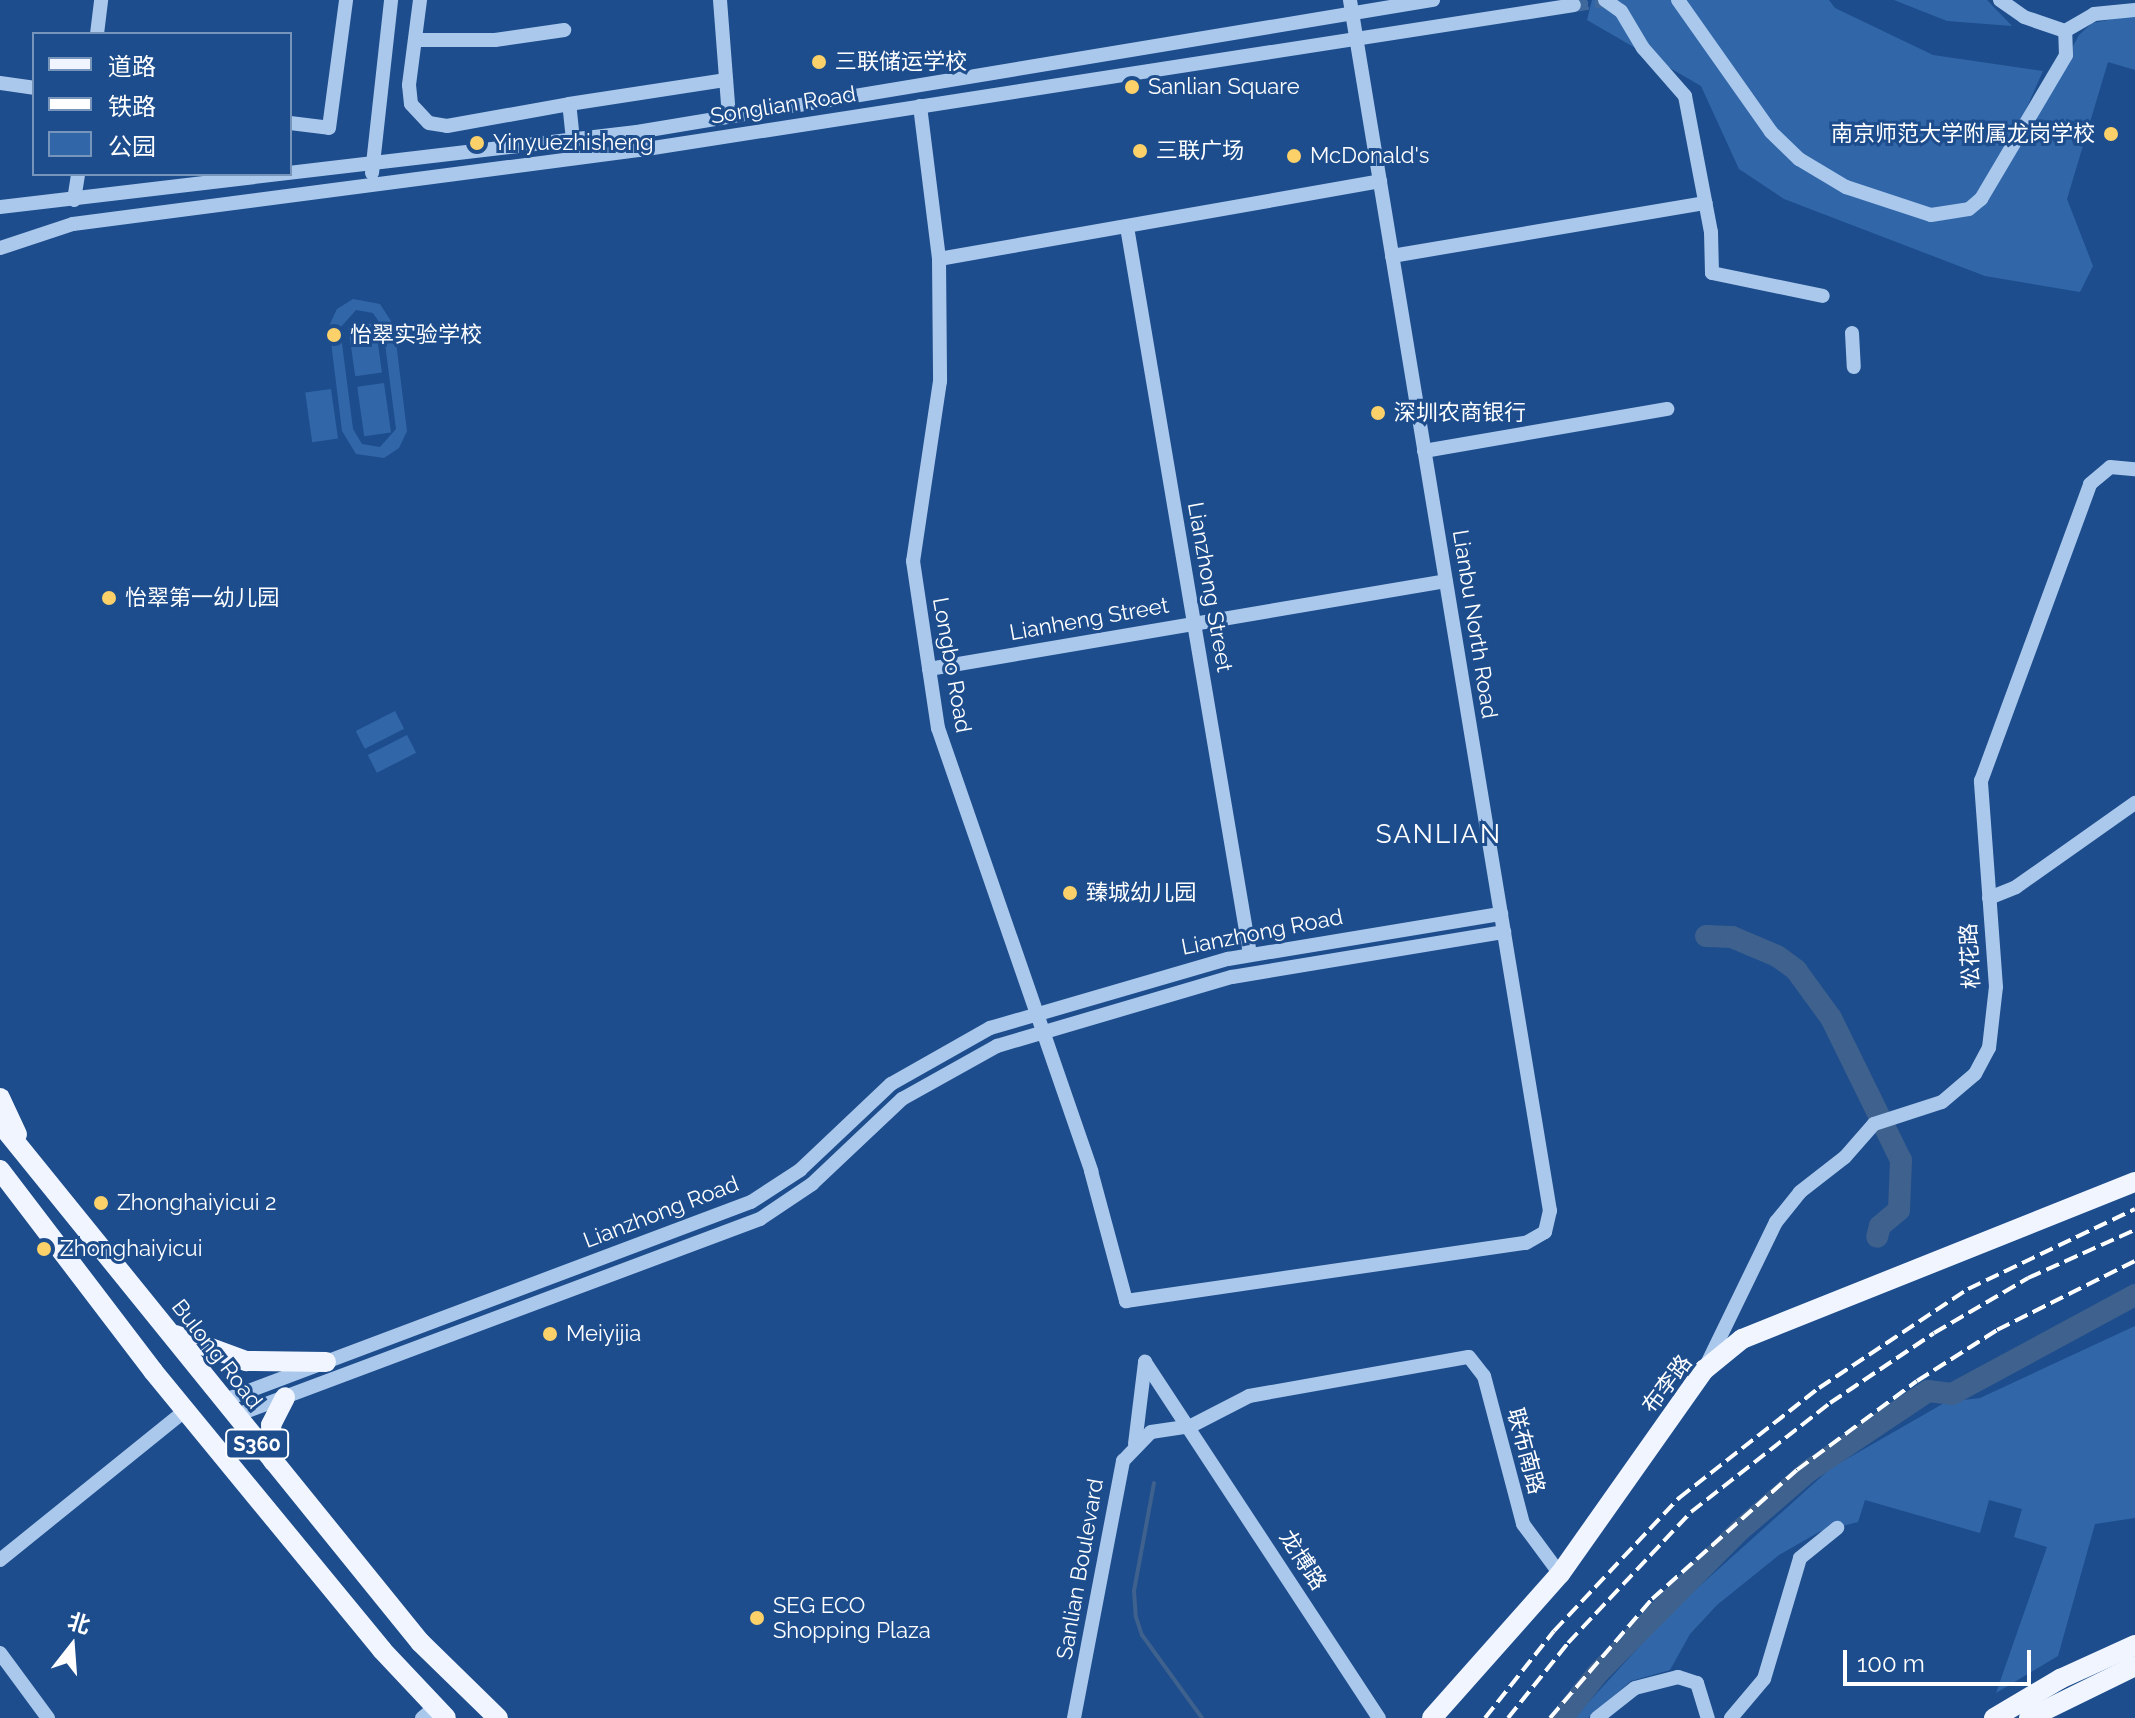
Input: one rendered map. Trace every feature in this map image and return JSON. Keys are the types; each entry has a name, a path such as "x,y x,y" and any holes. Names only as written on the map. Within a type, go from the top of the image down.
{"main road":[{"path":"0,1098 29,1160"},
{"name":"Bulong Road","path":"0,1123 420,1642 498,1718"},
{"name":"S360","path":"0,1170 186,1410 435,1714"},
{"name":"布李路","path":"1432,1718 1560,1574 1704,1370 1742,1339 2135,1182"},
{"path":"172,1333 246,1361 326,1362"},
{"path":"274,1465 271,1425 285,1397"},
{"path":"1994,1718 2060,1679 2135,1645"},
{"path":"2029,1718 2135,1666"}],"street":[{"path":"97,32 101,0"},
{"path":"292,123 329,128 346,0"},
{"path":"371,185 391,0"},
{"path":"420,0 411,104 429,123 447,126 726,80"},
{"path":"720,0 729,117"},
{"name":"Songlian Road","path":"292,174 573,140 729,117 1351,7 1433,0"},
{"path":"1605,0 1621,11 1643,48 1685,96 1706,203 1709,266 1717,277 1823,296"},
{"path":"1678,0 1771,132 1799,159 1846,187 1931,215 1969,209 1981,199 2066,55 2065,31"},
{"path":"2000,0 2024,17 2065,31 2094,14 2135,10"},
{"name":"Songlian Road","path":"0,248 73,224 371,185 920,106 1574,5"},
{"name":"Lianbu North Road","path":"1126,1301 1526,1243 1545,1232 1550,1211 1351,7"},
{"path":"416,40 495,40 564,30"},
{"path":"0,83 32,88"},
{"path":"569,104 573,140"},
{"name":"Longbo Road","path":"920,106 939,259 939,402 913,546 938,728 1103,1209 1126,1301"},
{"path":"74,200 78,176"},
{"name":"Songlian Road","path":"0,207 273,176"},
{"path":"939,259 1380,181"},
{"path":"1392,256 1706,203"},
{"name":"Lianzhong Street","path":"1127,227 1250,954"},
{"path":"1852,333 1854,367"},
{"path":"1424,451 1667,409"},
{"name":"松花路","path":"1704,1370 1776,1222 1874,1124 1893,1114 1942,1102 1975,1074 1989,1048 1996,987 1984,773 2090,484 2110,467 2135,469"},
{"name":"Lianheng Street","path":"929,669 1446,581"},
{"path":"1989,898 2016,887 2135,803"},
{"name":"Lianzhong Road","path":"228,1408 326,1362 751,1202 800,1170 869,1102 914,1068 977,1034 1250,954 1501,914"},
{"name":"Lianzhong Road","path":"228,1408 285,1397 760,1219 812,1184 881,1116 925,1083 972,1057 1043,1032 1282,966 1504,932"},
{"name":"联布南路","path":"1191,1426 1249,1396 1446,1358 1469,1357 1480,1365 1523,1524 1560,1574"},
{"path":"1135,1444 1145,1362 1191,1426"},
{"path":"0,1560 186,1410"},
{"path":"1135,1444 1160,1428 1191,1426"},
{"name":"龙博路","path":"1191,1426 1379,1718"},
{"name":"Sanlian Boulevard","path":"1074,1718 1120,1471 1135,1444"},
{"path":"1731,1718 1764,1679 1794,1569 1809,1546 1837,1528"},
{"path":"0,1653 48,1718"},
{"path":"1597,1718 1635,1688 1678,1677 1697,1683 1708,1718"}],"green space":[{"path":"1592,0 1829,0 1835,8 1933,55 2043,71 2019,125 2027,131 2079,35 2092,23 2135,15 2135,70 2108,62 2067,199 2093,266 2080,292 1985,276 1784,199 1739,169 1701,86 1587,20"},
{"path":"1894,0 1987,0 2012,26 1947,21"},
{"path":"353,299 380,304 394,326 407,431 399,448 384,458 356,454 342,431 329,326 337,309","holes":["356,310 373,313 383,328 396,429 380,447 362,444 353,429 340,328"]},
{"path":"375,323 382,373 355,376 348,327"},
{"path":"384,383 391,433 364,436 357,387"},
{"path":"331,389 338,439 312,442 305,393"},
{"path":"395,711 404,729 365,749 356,731"},
{"path":"407,735 416,753 377,773 368,755"},
{"path":"2135,1326 2135,1518 2095,1524 2058,1656 1996,1693 2047,1547 2014,1537 2022,1509 1989,1500 1980,1533 1865,1500 1858,1522 1819,1532 1779,1555 1717,1605 1690,1634 1670,1670 1631,1681 1588,1718 1574,1718 1673,1610 1831,1468 1946,1402 1980,1398"}],"waterway":[{"path":"1706,936 1732,937 1777,956 1796,970 1831,1018 1901,1160 1899,1210 1880,1226 1877,1237"},
{"path":"1562,1718 1598,1673 1739,1531 1810,1470 1928,1391 1952,1394 2135,1295"},
{"path":"1154,1483 1134,1591 1136,1617 1142,1635 1202,1718"}],"tunnel":[{"path":"1574,5 1605,0"}],"railway":[{"path":"1485,1718 1554,1631 1679,1498 1819,1388 1968,1289 2135,1209"},
{"path":"1508,1718 1568,1643 1691,1512 1830,1403 1934,1333 2028,1278 2135,1230"},
{"path":"1550,1718 1652,1599 1797,1470 1917,1381 1997,1330 2135,1261"}],"place":[{"name":"三联储运学校","path":"819,62"},
{"name":"Sanlian Square","path":"1132,87"},
{"name":"南京师范大学附属龙岗学校","path":"2111,134"},
{"name":"Yinyuezhisheng","path":"477,143"},
{"name":"三联广场","path":"1140,151"},
{"name":"McDonald's","path":"1294,156"},
{"name":"怡翠实验学校","path":"334,335"},
{"name":"深圳农商银行","path":"1378,413"},
{"name":"怡翠第一幼儿园","path":"109,598"},
{"name":"臻城幼儿园","path":"1070,893"},
{"name":"Zhonghaiyicui 2","path":"101,1203"},
{"name":"Zhonghaiyicui","path":"44,1249"},
{"name":"Meiyijia","path":"550,1334"},
{"name":"SEG ECO Shopping Plaza","path":"757,1618"}],"district":[{"name":"SANLIAN","path":"1439,835"}]}
